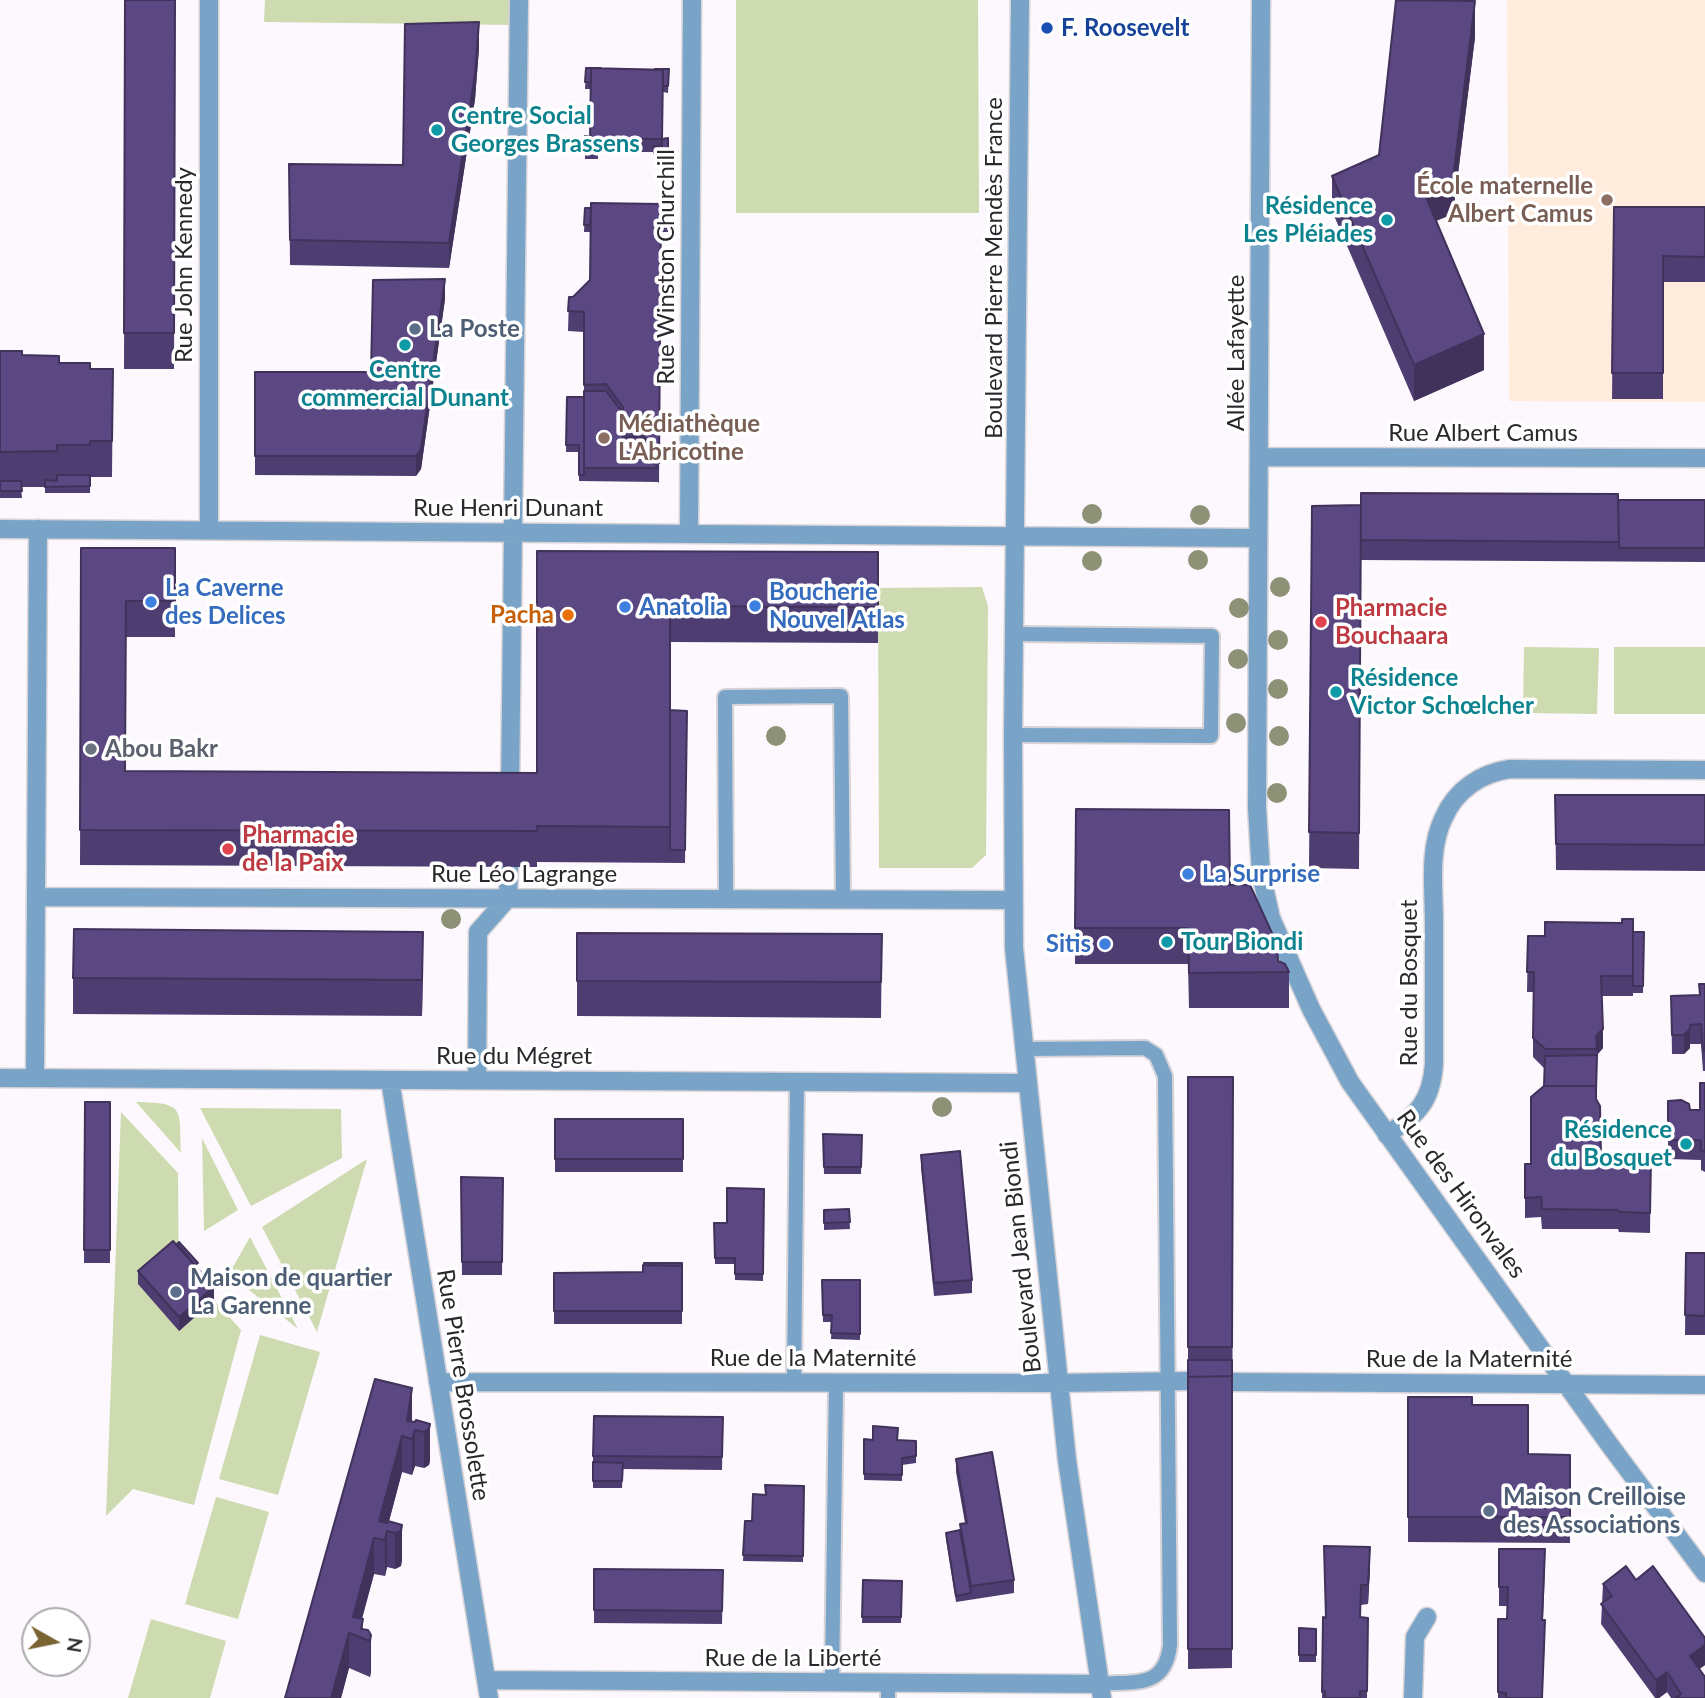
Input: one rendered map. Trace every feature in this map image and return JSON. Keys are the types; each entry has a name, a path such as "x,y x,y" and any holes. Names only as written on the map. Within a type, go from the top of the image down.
{"street":[{"name":"Rue John Kennedy","path":"209,0 209,530"},
{"path":"510,808 519,0"},
{"name":"Rue Winston Churchill","path":"689,534 692,0"},
{"name":"Boulevard Pierre Mendès France","path":"1015,635 1020,0"},
{"name":"Allée Lafayette","path":"1257,807 1257,538 1261,457 1261,0"},
{"name":"Rue Albert Camus","path":"1261,457 1705,458"},
{"name":"Rue Henri Dunant","path":"0,529 1257,538"},
{"path":"36,1078 38,529"},
{"name":"Boulevard Jean Biondi","path":"1015,635 1012,900 1014,948 1058,1383 1078,1542 1101,1691"},
{"name":"Rue du Bosquet","path":"1387,1135 1413,1116 1430,1092 1433,1077 1434,851 1444,815 1465,788 1480,777 1495,771 1705,770"},
{"name":"Rue des Hironvales","path":"1257,807 1261,874 1271,918 1311,1009 1353,1086 1705,1573"},
{"path":"477,1080 478,932 508,898 509,866"},
{"name":"Rue Léo Lagrange","path":"36,897 1012,900"},
{"name":"Rue du Mégret","path":"0,1078 1027,1083"},
{"name":"Rue Pierre Brossolette","path":"390,1080 487,1689"},
{"name":"Rue de la Maternité","path":"438,1382 1188,1381"},
{"name":"Rue de la Maternité","path":"1232,1382 1705,1385"},
{"path":"1413,1698 1415,1637 1427,1617"},
{"name":"Rue de la Liberté","path":"487,1689 832,1682 888,1690 1101,1691"}],"lane":[{"path":"1013,735 1211,736 1212,636 1015,635"},
{"path":"726,899 725,697 841,696 843,899"},
{"path":"1024,1049 1145,1048 1156,1055 1165,1076 1168,1658 1164,1669 1150,1681 1101,1691"},
{"path":"794,1382 797,1082"},
{"path":"832,1682 835,1382"}],"shaded area":[{"name":"École maternelle Albert Camus","path":"1507,0 1705,0 1705,402 1509,401"}],"green space":[{"path":"265,0 519,0 518,25 264,22"},
{"path":"736,0 978,0 979,213 736,213"},
{"path":"982,587 988,606 986,855 972,868 879,868 878,588"},
{"path":"1524,647 1599,648 1597,714 1523,713"},
{"path":"1614,647 1705,647 1705,714 1614,714"},
{"path":"136,1102 164,1104 177,1111 181,1153"},
{"path":"200,1108 341,1109 342,1158 251,1206"},
{"path":"121,1112 178,1173 179,1330 214,1300 241,1330 194,1505 133,1489 106,1516"},
{"path":"202,1138 238,1210 204,1231"},
{"path":"367,1159 317,1332 262,1227"},
{"path":"250,1237 298,1329 229,1274"},
{"path":"260,1335 320,1352 278,1495 219,1479"},
{"path":"216,1497 269,1512 238,1619 185,1604"},
{"path":"151,1619 226,1641 210,1698 128,1698"}],"building":[{"path":"125,0 175,0 174,333 124,333"},
{"name":"Résidence Les Pléiades","path":"1396,0 1475,1 1453,178 1423,190 1484,334 1414,365 1332,176 1379,155"},
{"name":"Centre Social Georges Brassens","path":"479,22 475,74 449,243 290,240 289,164 403,165 405,24"},
{"path":"586,68 591,68 591,82 585,82"},
{"path":"591,68 663,70 662,139 590,139"},
{"path":"655,69 669,69 668,86 663,86 663,70"},
{"path":"585,136 591,136 590,145 598,145 598,152 585,152"},
{"path":"668,138 668,153 654,153 653,146 662,146 662,139"},
{"path":"591,203 661,204 659,463 641,431 623,431 623,407 606,384 584,385 584,312 568,311 569,297 573,297 590,280"},
{"path":"1614,207 1705,207 1705,257 1663,256 1663,373 1612,373"},
{"path":"585,208 591,208 590,225 584,225"},
{"path":"661,210 668,210 668,225 661,225"},
{"path":"661,278 668,278 668,295 660,295"},
{"name":"Centre commercial Dunant","path":"445,279 421,449 416,456 255,456 255,372 371,372 373,280"},
{"path":"0,351 22,351 22,355 59,356 59,363 90,363 90,369 113,369 112,441 90,441 90,445 57,445 57,451 0,452"},
{"path":"584,391 606,391 623,413 623,437 641,437 658,468 584,468"},
{"path":"567,397 584,397 584,475 579,475 579,445 566,445"},
{"path":"57,475 90,475 90,486 45,487 45,480 57,481"},
{"path":"0,481 21,481 22,491 0,491"},
{"path":"1361,493 1618,494 1619,542 1361,540"},
{"path":"1618,500 1705,500 1705,548 1619,548"},
{"name":"Résidence Victor Schœlcher","path":"1361,505 1359,833 1309,832 1312,506"},
{"path":"81,548 175,548 175,601 126,601 125,771 537,773 537,551 878,552 878,607 670,606 670,827 537,826 537,831 80,830"},
{"path":"670,710 687,711 685,850 670,850"},
{"path":"1555,795 1705,795 1705,845 1556,844"},
{"name":"Tour Biondi","path":"1076,809 1229,810 1230,885 1250,885 1277,944 1278,961 1285,964 1289,972 1189,973 1188,928 1075,928"},
{"path":"1622,919 1633,919 1633,976 1601,976 1603,1029 1596,1036 1597,1049 1545,1049 1533,1038 1534,972 1527,972 1528,936 1545,936 1545,922 1622,923"},
{"path":"74,929 423,932 422,980 73,978"},
{"path":"1633,932 1644,932 1643,986 1633,986"},
{"path":"577,933 882,934 881,982 577,981"},
{"path":"1699,984 1705,984 1705,1051 1701,1024 1690,1025 1684,1035 1672,1035 1671,996 1700,995"},
{"path":"1597,1055 1596,1092 1596,1086 1544,1086 1545,1056"},
{"path":"1188,1077 1233,1077 1232,1347 1188,1347"},
{"path":"1700,1083 1705,1083 1705,1152 1701,1150 1701,1140 1668,1140 1668,1101 1681,1100 1689,1104 1690,1110 1700,1110"},
{"path":"1544,1086 1596,1086 1596,1099 1600,1106 1601,1156 1651,1160 1650,1213 1542,1209 1541,1197 1525,1198 1525,1164 1531,1164 1531,1097"},
{"path":"85,1102 110,1102 110,1250 84,1250"},
{"path":"555,1119 683,1119 683,1159 555,1159"},
{"path":"823,1134 862,1135 861,1167 824,1167"},
{"path":"960,1151 972,1280 934,1283 921,1155"},
{"path":"461,1177 503,1178 502,1262 462,1262"},
{"path":"727,1188 764,1189 763,1274 735,1274 735,1258 715,1258 714,1223 727,1223"},
{"path":"849,1209 850,1222 824,1223 824,1210"},
{"name":"Maison de quartier La Garenne","path":"173,1241 214,1287 179,1317 138,1271"},
{"path":"179,1242 198,1263 195,1265 177,1244"},
{"path":"1686,1253 1705,1253 1705,1316 1685,1315"},
{"path":"682,1263 682,1266 644,1265"},
{"path":"643,1265 682,1266 682,1311 554,1311 554,1273 643,1272"},
{"path":"822,1280 860,1280 860,1334 831,1333 832,1315 823,1315"},
{"path":"1188,1360 1232,1360 1232,1376 1188,1377"},
{"path":"1232,1376 1232,1649 1188,1649 1188,1377"},
{"path":"375,1379 412,1388 407,1421 416,1420 430,1424 429,1429 424,1432 415,1430 412,1439 402,1436 379,1521 402,1525 401,1531 387,1531 385,1540 374,1538 353,1617 363,1619 361,1629 368,1630 370,1641 349,1633 331,1698 285,1698"},
{"name":"Maison Creilloise des Associations","path":"1408,1397 1472,1397 1472,1405 1528,1405 1528,1454 1570,1455 1570,1517 1408,1517"},
{"path":"594,1416 723,1417 722,1457 593,1456"},
{"path":"873,1426 898,1428 897,1440 916,1441 916,1456 902,1458 902,1475 864,1474 864,1439 873,1440"},
{"path":"992,1452 1014,1580 971,1586 960,1524 967,1523 956,1459"},
{"path":"593,1462 623,1463 622,1481 593,1481"},
{"path":"765,1485 804,1486 803,1556 743,1555 745,1521 752,1521 753,1494 766,1495"},
{"path":"960,1530 971,1593 956,1596 946,1533"},
{"path":"1324,1546 1370,1547 1368,1585 1361,1585 1360,1617 1368,1618 1367,1691 1360,1691 1360,1698 1325,1698 1325,1691 1322,1692 1323,1617 1326,1618"},
{"path":"1499,1549 1545,1549 1542,1698 1506,1698 1506,1693 1498,1692 1498,1619 1507,1619 1508,1587 1499,1587"},
{"path":"1626,1566 1636,1580 1653,1566 1705,1638 1705,1645 1690,1656 1705,1677 1705,1698 1676,1698 1681,1694 1667,1672 1656,1680 1601,1604 1612,1596 1603,1584"},
{"path":"594,1569 723,1570 722,1611 594,1610"},
{"path":"863,1580 902,1581 901,1617 862,1617"},
{"path":"1299,1628 1316,1629 1316,1655 1299,1655"}],"place":[{"name":"F. Roosevelt","path":"1047,28"},
{"name":"Centre Social Georges Brassens","path":"437,130"},
{"name":"École maternelle Albert Camus","path":"1607,200"},
{"name":"Résidence Les Pléiades","path":"1387,220"},
{"name":"La Poste","path":"415,329"},
{"name":"Centre commercial Dunant","path":"405,345"},
{"name":"Médiathèque L'Abricotine","path":"604,438"},
{"name":"La Caverne des Delices","path":"151,602"},
{"name":"Boucherie Nouvel Atlas","path":"755,606"},
{"name":"Anatolia","path":"625,607"},
{"name":"Pacha","path":"568,615"},
{"name":"Pharmacie Bouchaara","path":"1321,622"},
{"name":"Résidence Victor Schœlcher","path":"1336,692"},
{"name":"Abou Bakr","path":"91,749"},
{"name":"Pharmacie de la Paix","path":"228,849"},
{"name":"La Surprise","path":"1188,874"},
{"name":"Tour Biondi","path":"1167,942"},
{"name":"Sitis","path":"1105,944"},
{"name":"Résidence du Bosquet","path":"1686,1144"},
{"name":"Maison de quartier La Garenne","path":"176,1292"},
{"name":"Maison Creilloise des Associations","path":"1489,1511"}]}
